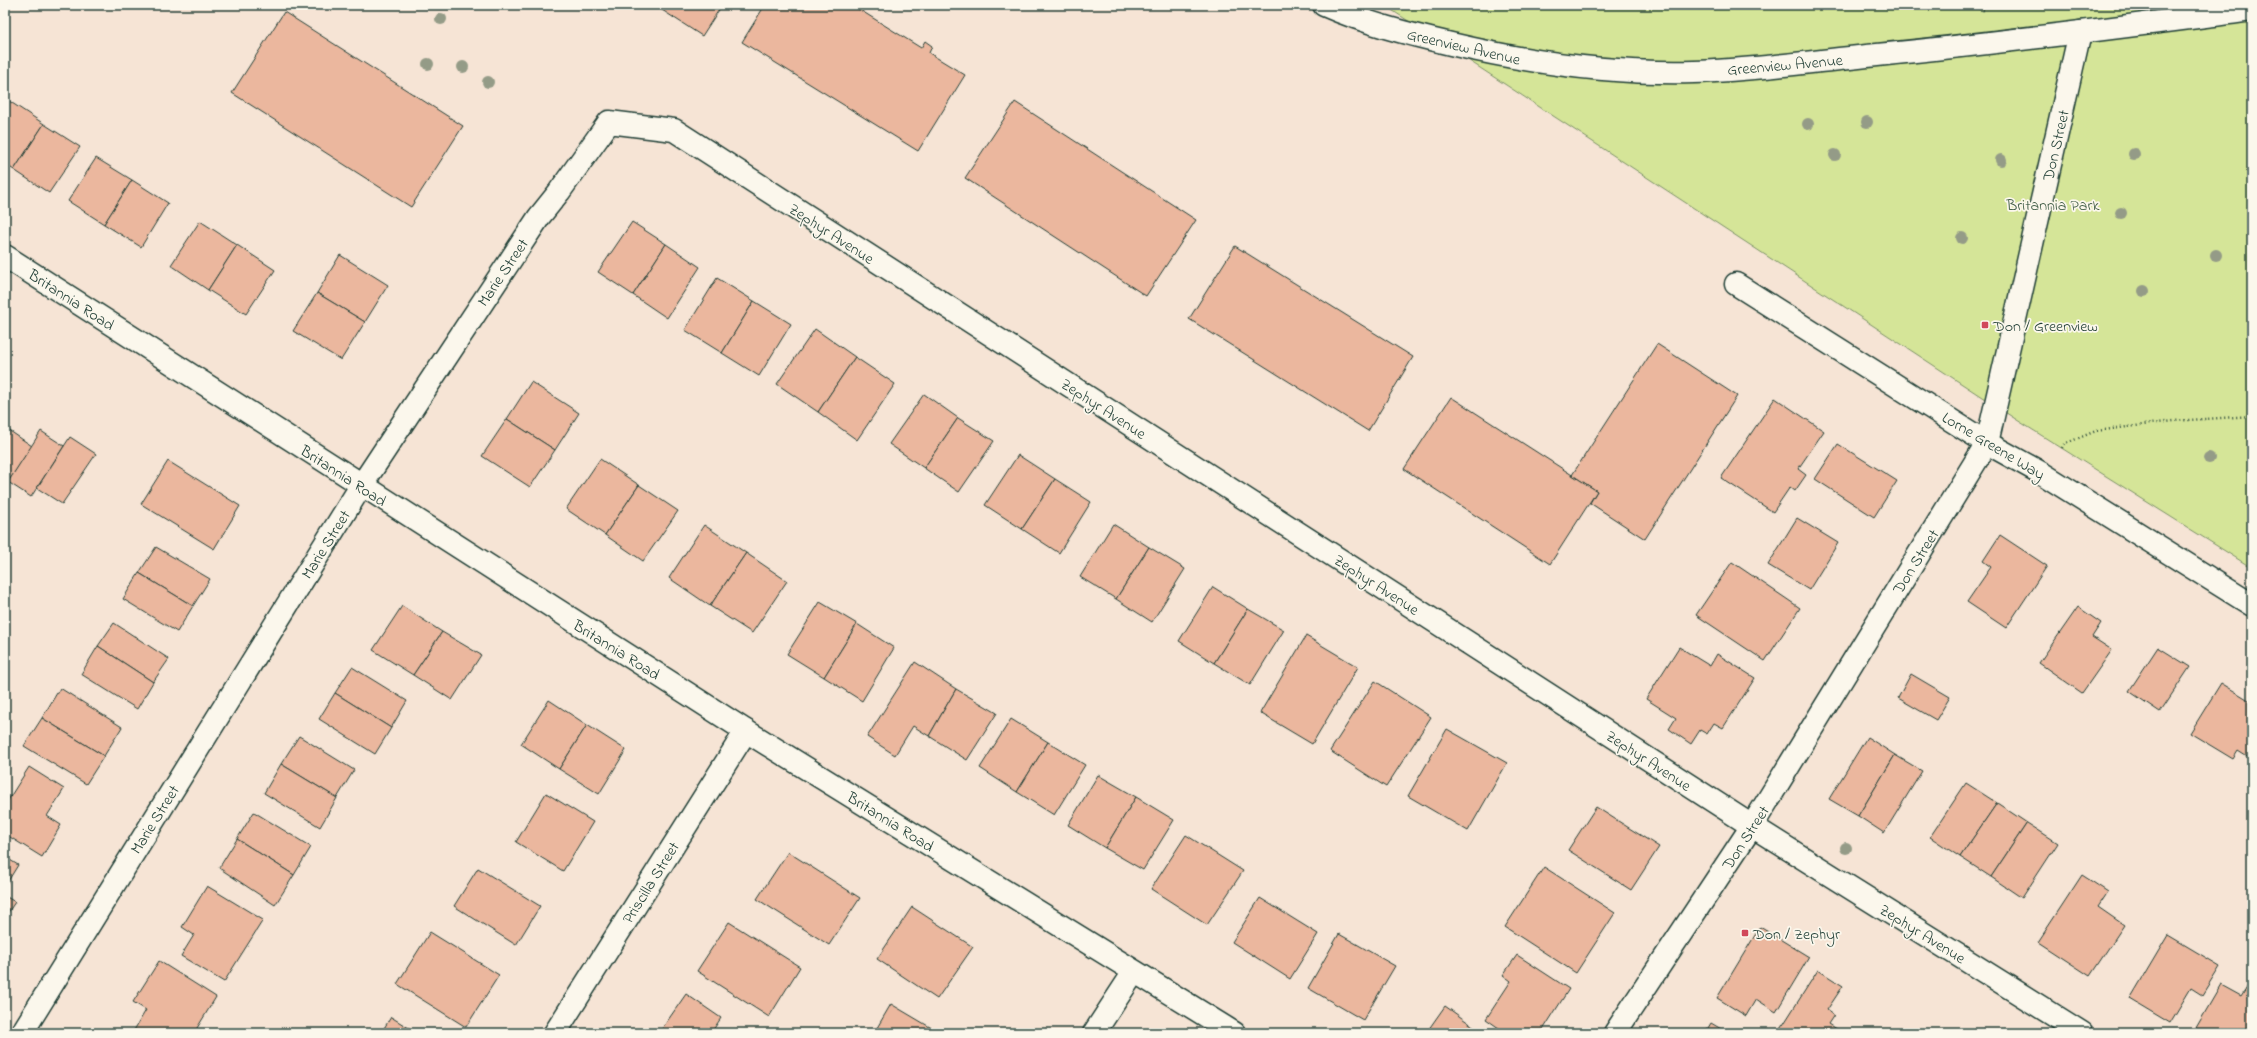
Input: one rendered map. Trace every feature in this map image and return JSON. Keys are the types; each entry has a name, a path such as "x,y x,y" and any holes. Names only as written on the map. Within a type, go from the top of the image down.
{"street":[{"name":"Greenview Avenue","path":"1324,5 1373,23 1416,36 1499,55 1549,64 1639,72 1695,72 1743,69 2009,42 2252,10"},
{"name":"Don Street","path":"1615,1033 1752,826 1987,443 2080,32"},
{"name":"Marie Street","path":"22,1033 361,486 538,217 559,192 609,122 674,130"},
{"name":"Zephyr Avenue","path":"674,130 1752,826 2082,1033"},
{"name":"Britannia Road","path":"5,256 361,486 746,731 1234,1033"},
{"name":"Lorne Greene Way","path":"1736,284 1987,443 2043,474 2252,605"},
{"name":"Priscilla Street","path":"555,1033 746,731"},
{"path":"1094,1033 1134,972"}],"path":[{"path":"2043,474 2064,444 2096,431 2140,427 2174,421 2252,416"}],"green space":[{"name":"Britannia Park","path":"1384,5 2252,5 2252,568 2017,420"}],"building":[{"path":"654,5 666,5 662,10"},
{"path":"666,5 722,5 702,36 662,10"},
{"path":"765,5 852,5 921,48 925,41 932,46 929,53 965,75 918,151 742,42"},
{"path":"284,12 463,126 411,207 232,93"},
{"path":"9,101 44,124 14,170 5,164 5,106"},
{"path":"1015,102 1196,220 1146,296 965,178"},
{"path":"44,124 80,147 49,193 14,170"},
{"path":"96,158 132,180 104,224 68,201"},
{"path":"132,180 168,203 141,247 104,224"},
{"path":"200,221 237,245 208,290 171,265"},
{"path":"632,222 666,244 633,295 598,272"},
{"path":"666,244 700,267 667,318 633,295"},
{"path":"237,245 275,270 246,314 208,290"},
{"path":"1235,246 1413,357 1368,431 1189,319"},
{"path":"340,255 388,285 365,322 317,293"},
{"path":"717,278 754,301 722,353 685,330"},
{"path":"317,293 365,322 341,360 293,331"},
{"path":"754,301 791,324 759,376 722,353"},
{"path":"815,329 855,357 818,412 777,384"},
{"path":"1657,344 1737,396 1645,539 1590,503 1597,491 1572,475"},
{"path":"855,357 895,384 857,440 818,412"},
{"path":"531,382 579,413 555,450 507,419"},
{"path":"924,394 958,418 924,468 889,444"},
{"path":"1451,397 1597,491 1550,564 1404,469"},
{"path":"1775,398 1824,431 1798,469 1806,475 1795,491 1790,487 1773,512 1721,478"},
{"path":"958,418 994,441 959,492 924,468"},
{"path":"507,419 555,450 530,487 482,456"},
{"path":"5,422 10,425 5,432"},
{"path":"7,429 32,446 5,487 5,432"},
{"path":"41,431 64,446 31,497 8,482"},
{"path":"70,437 96,454 62,504 37,488"},
{"path":"1838,444 1897,481 1874,517 1815,479"},
{"path":"1018,455 1055,479 1022,529 985,505"},
{"path":"600,459 639,485 605,535 566,509"},
{"path":"168,461 240,506 214,549 141,504"},
{"path":"1055,479 1091,502 1059,553 1022,529"},
{"path":"639,485 678,511 643,561 605,535"},
{"path":"1797,518 1838,543 1809,590 1768,565"},
{"path":"1113,524 1149,547 1116,599 1080,577"},
{"path":"704,525 746,553 710,606 669,578"},
{"path":"2000,535 2047,566 2006,628 1967,602 1991,567 1983,561"},
{"path":"156,547 210,579 193,606 139,573"},
{"path":"1149,547 1185,569 1152,622 1116,599"},
{"path":"746,553 787,581 752,633 710,606"},
{"path":"1732,562 1800,608 1765,661 1696,615"},
{"path":"139,573 193,606 177,632 123,599"},
{"path":"1213,587 1248,609 1214,663 1179,641"},
{"path":"820,602 857,624 824,677 787,654"},
{"path":"402,606 442,632 413,675 373,650"},
{"path":"2078,607 2101,623 2092,637 2112,650 2082,693 2039,663"},
{"path":"1248,609 1284,630 1250,685 1214,663"},
{"path":"114,623 169,659 153,682 98,646"},
{"path":"857,624 894,648 862,701 824,677"},
{"path":"442,632 481,655 452,700 413,675"},
{"path":"1306,636 1358,667 1312,744 1260,713"},
{"path":"98,646 153,682 137,709 81,674"},
{"path":"1679,647 1710,666 1717,654 1755,678 1723,728 1714,723 1707,734 1700,730 1691,744 1669,729 1676,718 1646,699"},
{"path":"2158,647 2190,667 2160,712 2129,691"},
{"path":"915,662 956,689 929,736 913,726 895,755 867,737"},
{"path":"352,667 407,701 391,728 335,693"},
{"path":"1911,674 1950,697 1936,720 1898,698"},
{"path":"1375,681 1431,717 1386,787 1330,751"},
{"path":"2221,683 2252,702 2252,754 2249,758 2238,751 2233,759 2190,733"},
{"path":"60,688 122,727 104,756 42,718"},
{"path":"956,689 997,713 967,760 929,736"},
{"path":"335,693 391,728 375,754 319,719"},
{"path":"549,700 587,725 559,769 521,744"},
{"path":"42,718 104,756 86,784 24,746"},
{"path":"1011,719 1048,742 1017,792 980,768"},
{"path":"587,725 626,750 599,794 559,769"},
{"path":"1447,729 1507,763 1468,831 1408,796"},
{"path":"299,736 354,770 337,798 281,764"},
{"path":"1867,737 1895,755 1858,816 1829,799"},
{"path":"1048,742 1085,765 1054,815 1017,792"},
{"path":"1895,755 1922,771 1884,833 1858,816"},
{"path":"281,764 337,798 320,827 264,793"},
{"path":"29,767 64,789 47,816 61,825 42,857 5,834 5,805"},
{"path":"1098,775 1136,797 1105,848 1068,825"},
{"path":"1966,783 1997,803 1960,857 1930,837"},
{"path":"546,793 593,822 563,871 516,842"},
{"path":"1136,797 1174,820 1143,870 1105,848"},
{"path":"1997,803 2027,823 1991,877 1960,857"},
{"path":"1596,807 1659,847 1631,890 1568,850"},
{"path":"254,812 311,847 294,875 237,839"},
{"path":"2027,823 2058,843 2022,898 1991,877"},
{"path":"1186,835 1243,871 1207,925 1151,889"},
{"path":"237,839 294,875 275,905 219,868"},
{"path":"788,852 860,898 829,945 757,899"},
{"path":"5,857 18,865 5,886"},
{"path":"1544,867 1615,913 1576,973 1505,927"},
{"path":"478,868 540,906 516,945 454,906"},
{"path":"2082,875 2108,892 2098,907 2124,925 2090,976 2038,942"},
{"path":"207,886 263,920 224,982 181,956 194,935 182,927"},
{"path":"5,896 15,902 5,917"},
{"path":"1260,898 1318,934 1290,979 1232,942"},
{"path":"912,907 973,947 937,999 877,959"},
{"path":"729,922 800,967 769,1017 697,971"},
{"path":"1760,927 1809,957 1776,1012 1756,999 1746,1016 1717,998"},
{"path":"430,932 499,975 466,1027 397,984"},
{"path":"1339,934 1395,966 1363,1020 1308,988"},
{"path":"2168,935 2220,966 2202,995 2191,988 2170,1023 2130,999"},
{"path":"1517,955 1569,989 1541,1033 1506,1033 1486,1019 1511,981 1503,975"},
{"path":"159,961 216,997 194,1033 133,1032 146,1010 133,1002"},
{"path":"1818,970 1843,986 1827,1010 1834,1015 1828,1024 1842,1033 1778,1033"},
{"path":"2221,985 2241,996 2248,985 2252,988 2252,1033 2193,1033"},
{"path":"686,994 721,1018 711,1033 659,1033"},
{"path":"891,1004 940,1033 874,1033"},
{"path":"1445,1006 1483,1033 1426,1033"},
{"path":"391,1017 417,1033 381,1033"},
{"path":"1711,1023 1728,1033 1705,1033"}],"place":[{"name":"Don / Greenview","path":"1985,325"},
{"name":"Don / Zephyr","path":"1745,933"}]}
